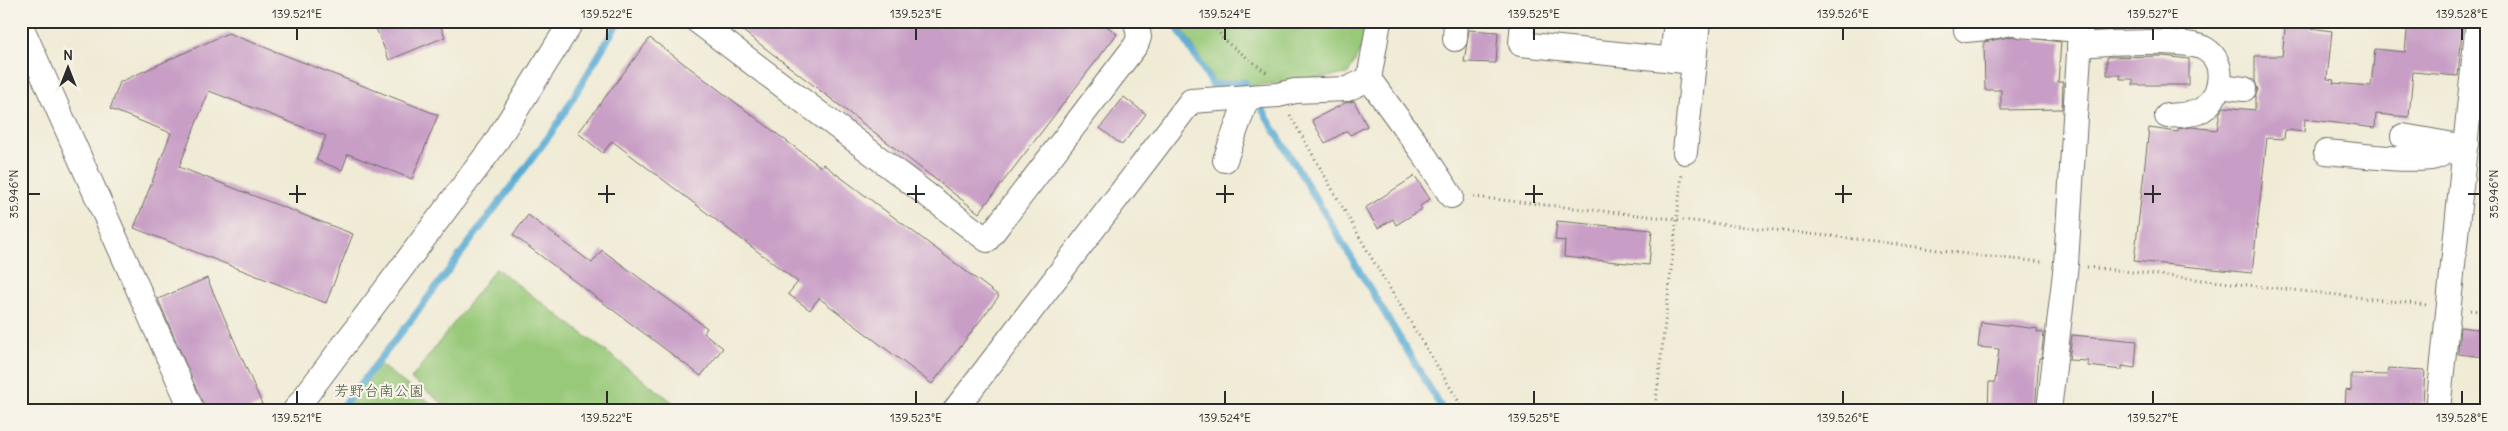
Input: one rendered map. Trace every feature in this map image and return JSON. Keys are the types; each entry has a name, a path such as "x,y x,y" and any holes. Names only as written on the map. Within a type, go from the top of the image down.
{"street":[{"path":"295,410 494,146 572,21"},
{"path":"697,21 987,240 1136,46 1139,38 1136,21"},
{"path":"1379,21 1369,78 1421,150 1451,196"},
{"path":"1523,21 1522,44 1683,61"},
{"path":"1676,21 1683,61 1685,152"},
{"path":"1683,61 1698,21"},
{"path":"1966,30 1987,28 2015,21 2020,25 2080,32 2116,42 2186,44 2206,49 2216,63 2221,75 2217,96 2198,112 2167,116"},
{"path":"2438,410 2449,308 2460,144 2478,21"},
{"path":"21,26 192,410"},
{"path":"2049,410 2066,264 2080,32"},
{"path":"955,410 1191,101 1347,89 1369,78"},
{"path":"2219,86 2244,89"},
{"path":"1225,160 1247,98"},
{"path":"2403,136 2460,144"},
{"path":"2326,152 2405,159 2434,158 2460,144"}],"path":[{"path":"1211,21 1225,41 1286,93 1375,264 1464,410"},
{"path":"1655,410 1685,152"},
{"path":"1451,196 1477,197 2487,312"}],"green space":[{"path":"1178,21 1366,21 1363,45 1348,74 1219,90"},
{"path":"496,268 683,410 451,410 411,379"},
{"name":"芳野台南公園","path":"375,361 440,410 338,410"}],"building":[{"path":"373,21 439,21 445,37 389,60"},
{"path":"730,21 1100,21 1117,34 979,213"},
{"path":"2286,21 2311,21 2310,28 2332,31 2327,79 2334,80 2333,83 2371,86 2375,49 2405,52 2408,21 2463,21 2458,76 2413,72 2409,117 2376,114 2375,128 2305,119 2304,132 2285,130 2284,139 2267,138 2252,273 2134,261 2149,128 2178,132 2178,129 2192,127 2217,130 2220,112 2224,107 2255,110 2255,97 2258,90 2255,81 2255,56 2282,56"},
{"path":"1469,30 1498,32 1496,63 1464,62"},
{"path":"228,33 438,115 412,179 348,154 342,170 316,160 326,136 209,91 179,167 353,234 326,303 134,228 171,133 110,109 120,82"},
{"path":"2013,36 2061,42 2058,82 2063,82 2062,109 2001,110 2001,90 1985,90 1984,42"},
{"path":"650,38 821,167 823,164 999,296 932,384 819,298 810,310 788,294 798,282 612,141 603,153 578,133"},
{"path":"2163,56 2189,59 2189,85 2133,85 2133,79 2120,79 2120,75 2107,75 2107,57"},
{"path":"1124,97 1146,114 1122,145 1100,128"},
{"path":"1354,101 1367,126 1350,135 1347,131 1325,143 1312,120 1345,103"},
{"path":"1415,176 1430,199 1420,206 1422,209 1396,225 1393,219 1378,228 1365,208"},
{"path":"528,215 592,263 602,250 707,328 704,333 723,348 701,376 513,235"},
{"path":"1557,221 1652,230 1649,265 1564,257 1565,241 1555,240"},
{"path":"207,278 262,404 247,410 205,410 158,299"},
{"path":"1981,322 2038,329 2037,332 2044,333 2041,358 2039,358 2035,410 1988,410 1989,382 1995,382 1999,349 1978,347"},
{"path":"2460,327 2483,330 2483,334 2487,334 2485,357 2458,354"},
{"path":"2072,335 2137,341 2135,368 2122,366 2122,370 2088,366 2088,361 2069,360"},
{"path":"2388,368 2425,370 2423,403 2411,402 2411,410 2345,410 2346,390 2351,391 2351,374 2387,375"}],"waterway":[{"path":"340,410 412,319 555,128 619,21"},
{"path":"1173,21 1213,85 1245,82 1251,92"},
{"path":"1257,101 1443,410"}]}
